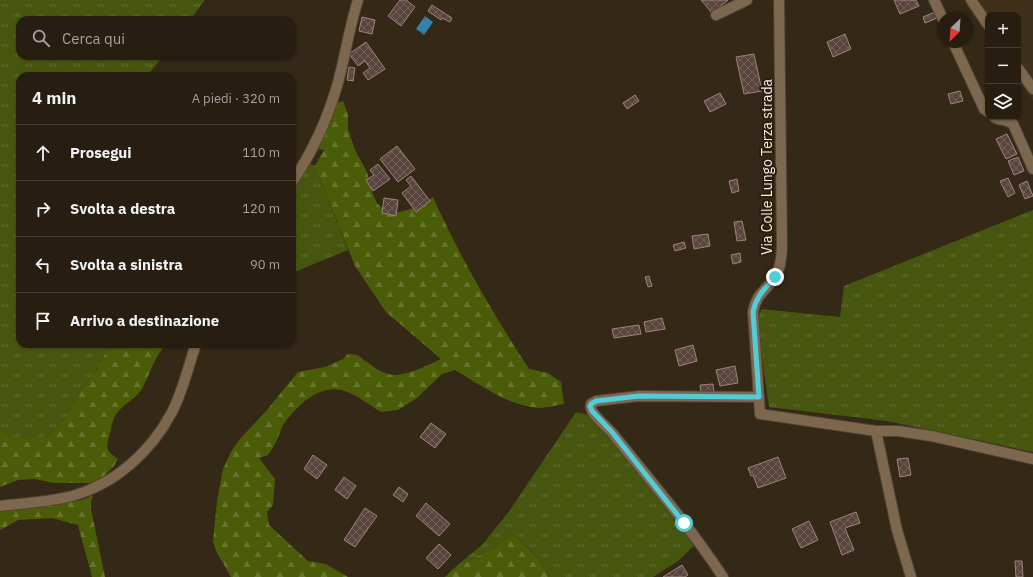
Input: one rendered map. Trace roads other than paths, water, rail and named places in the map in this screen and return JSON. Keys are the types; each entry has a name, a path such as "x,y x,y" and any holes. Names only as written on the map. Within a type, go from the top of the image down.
{"street":[{"path":"296,175 314,145 333,99 352,18 358,0"},
{"path":"716,15 747,0"},
{"name":"Via Colle Lungo Terza strada","path":"779,0 782,248 780,264 775,277 760,293 754,303 753,312 760,414 876,431"},
{"path":"934,0 940,12"},
{"path":"971,0 985,21"},
{"path":"956,48 985,110"},
{"path":"1021,72 1033,89"},
{"path":"1003,120 1010,121 1013,124 1033,169"},
{"path":"0,506 53,500 72,496 97,487 132,463 148,448 162,430 172,412 181,392 195,348"},
{"path":"723,577 699,541 612,432 592,411 590,406 596,401 639,396 759,397"},
{"path":"911,577 897,530 876,431 898,431 931,436 1033,459"}],"water":[{"path":"425,16 433,22 424,35 416,29"}]}
